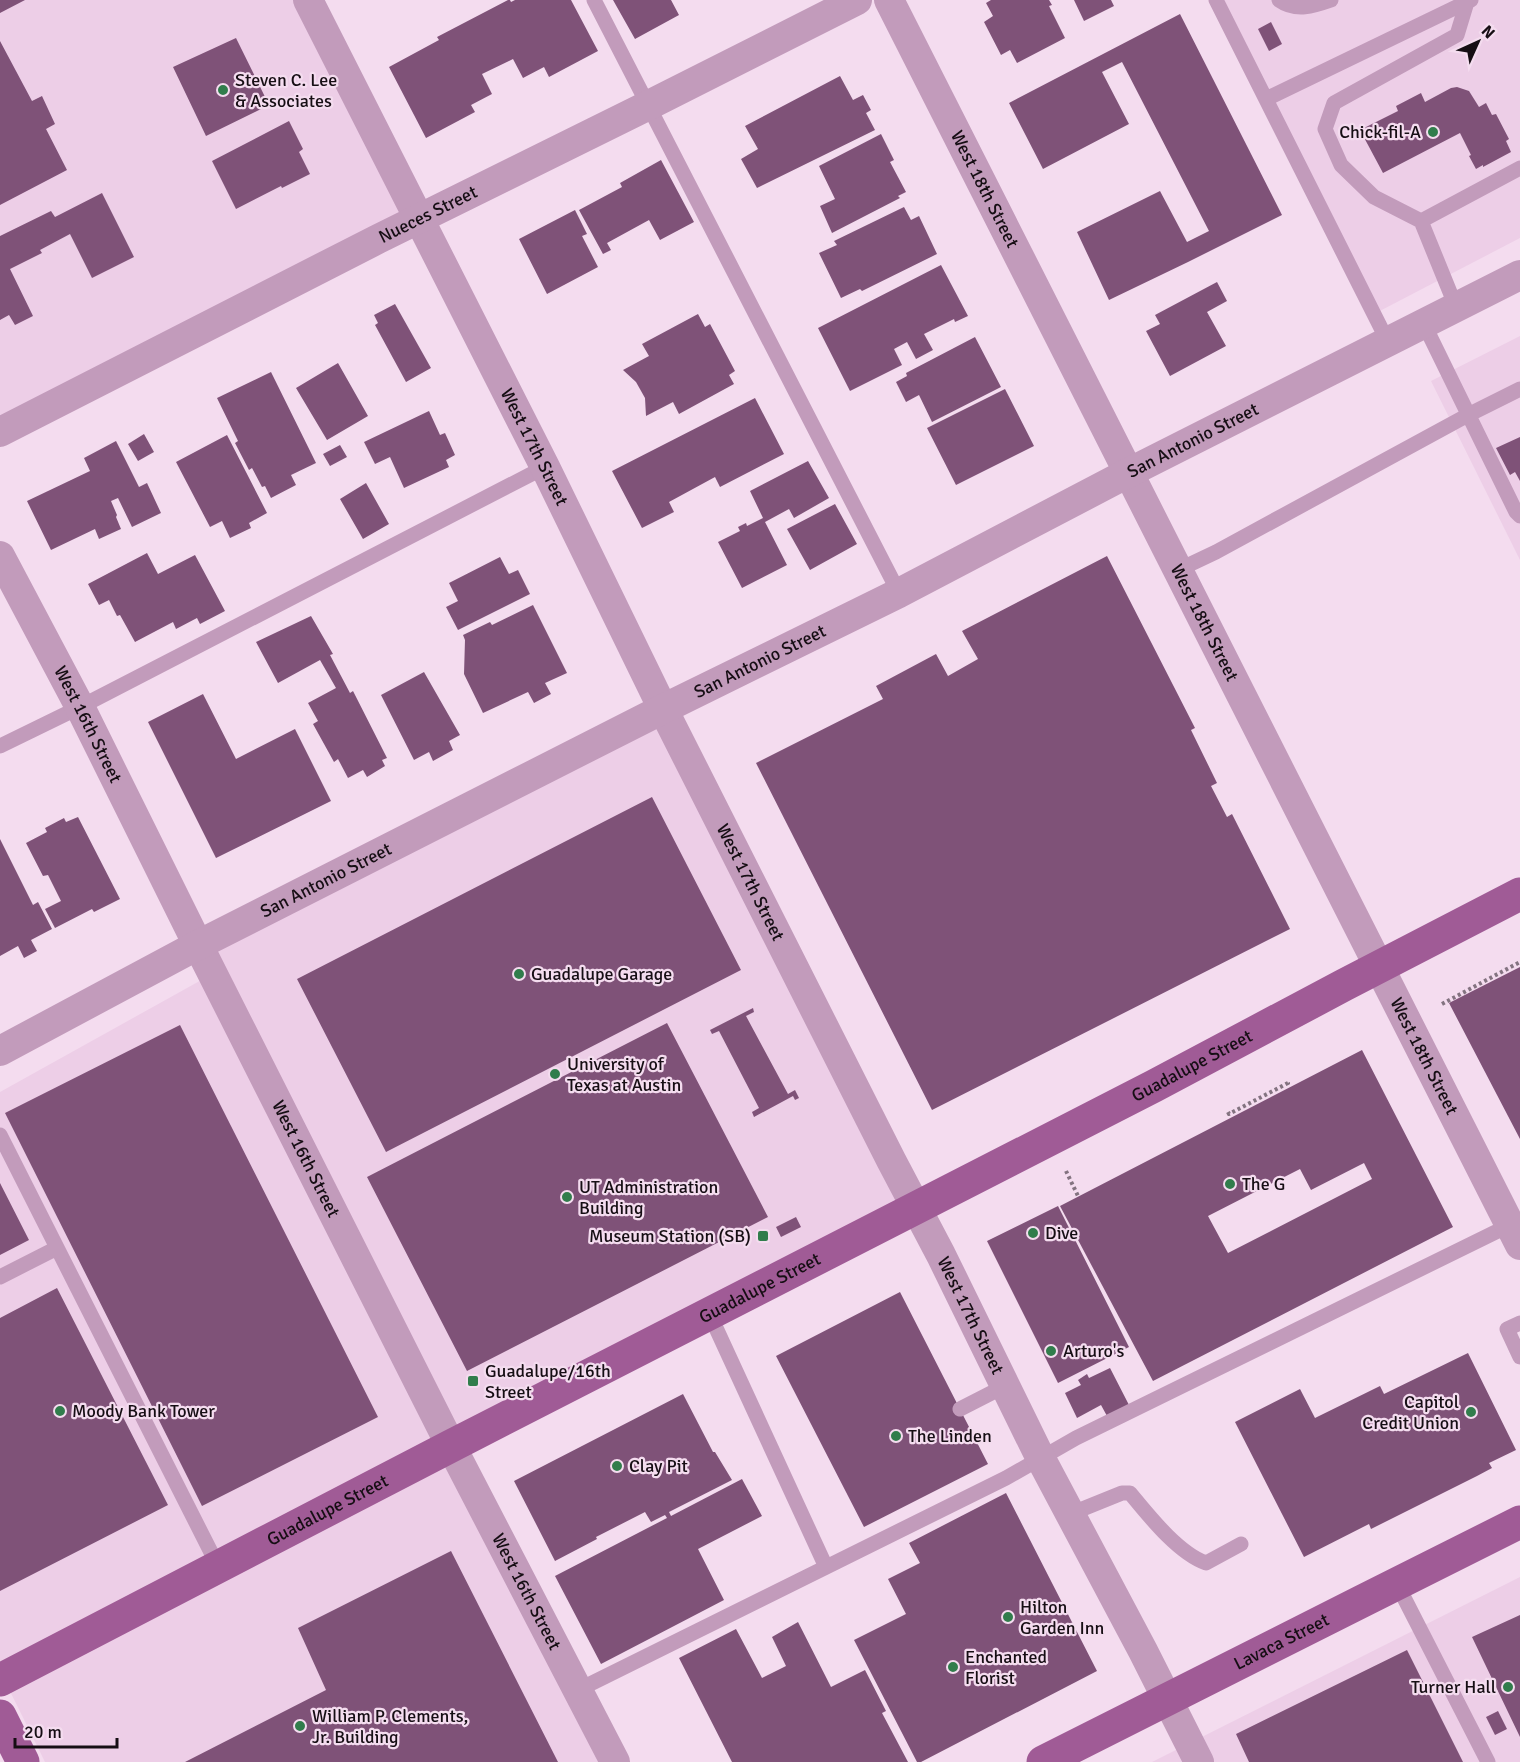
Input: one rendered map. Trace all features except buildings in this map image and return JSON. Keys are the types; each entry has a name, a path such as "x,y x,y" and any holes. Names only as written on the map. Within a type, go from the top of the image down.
{"main road":[{"name":"Guadalupe Street","path":"0,1680 1154,1086 1520,894"},
{"name":"Lavaca Street","path":"1043,1762 1520,1522"},
{"path":"0,1716 23,1762"}],"street":[{"name":"West 17th Street","path":"308,0 545,467 663,709 941,1255 1041,1459 1199,1762"},
{"name":"Nueces Street","path":"0,432 418,219 857,0"},
{"name":"West 18th Street","path":"889,0 1515,1235"},
{"name":"San Antonio Street","path":"0,1052 198,945 899,592 1128,473 1520,275"},
{"name":"West 16th Street","path":"0,556 80,707 451,1446 615,1762"}],"lane":[{"path":"594,0 899,592"},
{"path":"1216,0 1388,342"},
{"path":"1279,0 1284,4 1307,8 1331,0"},
{"path":"1266,99 1469,1"},
{"path":"1456,308 1421,221 1374,197 1341,165 1325,129 1334,103 1457,34 1469,1"},
{"path":"1421,221 1520,168"},
{"path":"1424,324 1520,516"},
{"path":"1178,570 1216,552 1520,389"},
{"path":"0,746 545,467"},
{"path":"0,1135 219,1568"},
{"path":"578,1690 1041,1459 1087,1432 1515,1235"},
{"path":"0,1277 57,1248"},
{"path":"710,1315 826,1567"},
{"path":"1520,1323 1507,1329 1520,1356"},
{"path":"960,1409 1005,1386"},
{"path":"1070,1514 1122,1493 1130,1493 1153,1520 1195,1559 1206,1563 1241,1544"},
{"path":"1396,1584 1488,1762"}],"path":[{"path":"1442,1004 1520,962"},
{"path":"1228,1112 1229,1114 1287,1082"},
{"path":"1066,1171 1078,1196"}],"shaded area":[{"path":"0,0 312,0 412,208 0,418"},
{"path":"1222,0 1520,0 1520,238 1374,314"},
{"path":"1520,336 1520,560 1431,381"},
{"name":"University of Texas at Austin","path":"663,709 916,1208 451,1446 198,945"},
{"path":"205,978 606,1762 45,1762 0,1671 0,1092"},
{"path":"1520,1577 1520,1762 1152,1762"}],"place":[{"name":"Steven C. Lee & Associates","path":"223,90"},
{"name":"Chick-fil-A","path":"1433,132"},
{"name":"Guadalupe Garage","path":"519,974"},
{"name":"University of Texas at Austin","path":"555,1074"},
{"name":"The G","path":"1230,1184"},
{"name":"UT Administration Building","path":"567,1197"},
{"name":"Dive","path":"1033,1233"},
{"name":"Museum Station (SB)","path":"763,1236"},
{"name":"Arturo's","path":"1051,1351"},
{"name":"Guadalupe/16th Street","path":"473,1381"},
{"name":"Moody Bank Tower","path":"60,1411"},
{"name":"Capitol Credit Union","path":"1471,1412"},
{"name":"The Linden","path":"896,1436"},
{"name":"Clay Pit","path":"617,1466"},
{"name":"Hilton Garden Inn","path":"1008,1617"},
{"name":"Enchanted Florist","path":"953,1667"},
{"name":"Turner Hall","path":"1508,1687"},
{"name":"William P. Clements, Jr. Building","path":"300,1726"}]}
